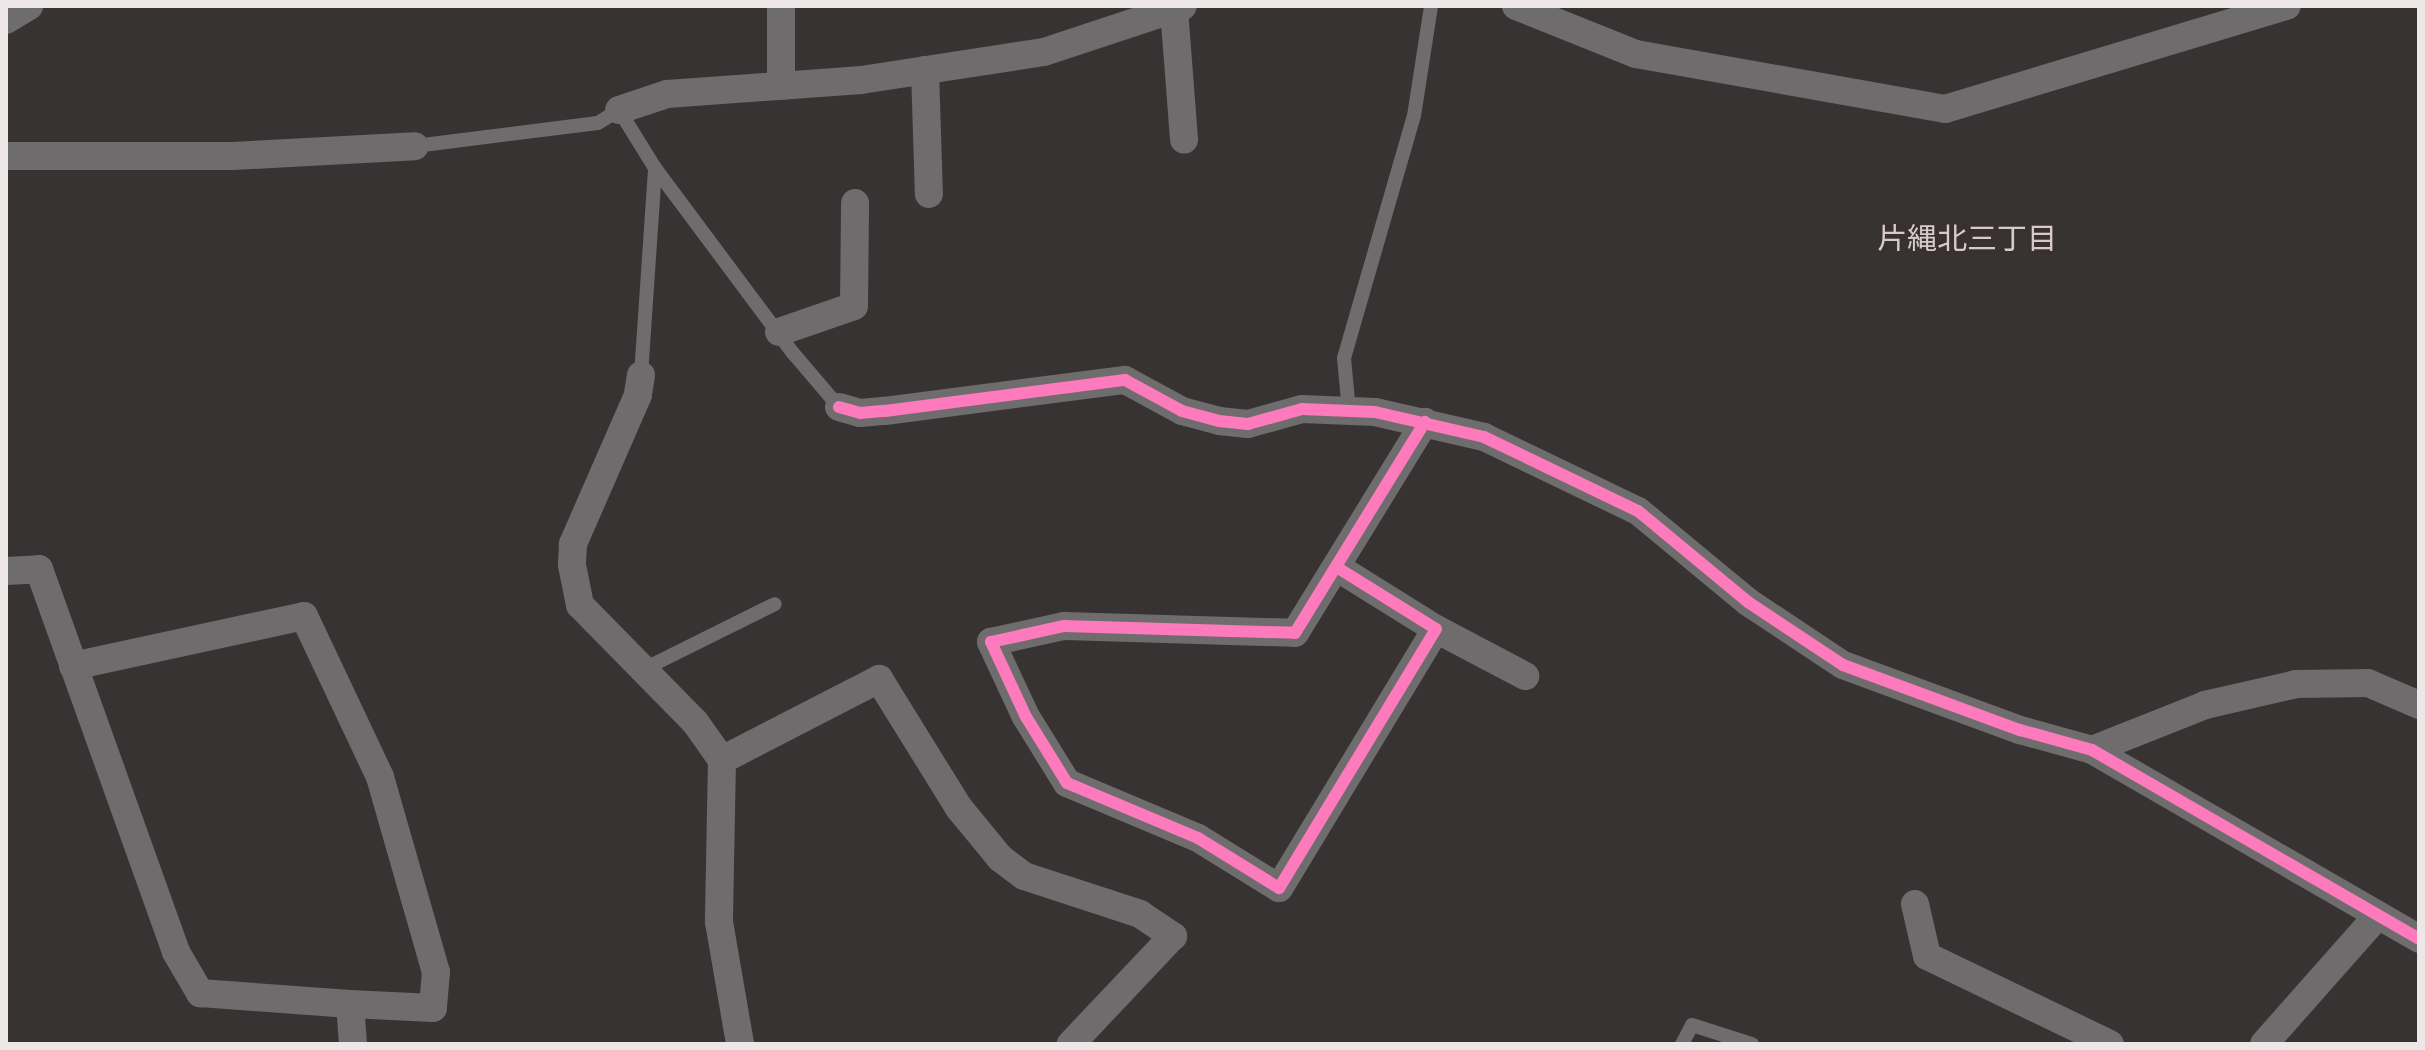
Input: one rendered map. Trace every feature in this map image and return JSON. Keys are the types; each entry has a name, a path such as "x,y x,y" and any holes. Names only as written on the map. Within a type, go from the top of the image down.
{"street":[{"path":"6,20 29,6"},
{"path":"781,6 781,86"},
{"path":"1516,6 1636,54 1945,109 2287,6"},
{"path":"619,110 667,94 781,86 925,70 1044,52 1179,8 1184,140"},
{"path":"925,70 929,194"},
{"path":"6,156 233,156 415,146"},
{"path":"779,332 854,306 855,203"},
{"path":"641,375 638,395 573,544 572,565 580,605 695,722 722,760 719,922 740,1044"},
{"path":"839,407 860,413 1125,380 1182,411 1219,421 1248,424 1302,409 1349,411 1425,422 1484,437 1638,511 1748,602 1843,665 2020,730 2092,750 2419,939"},
{"path":"1425,422 1338,568 1295,633 1064,626 991,642 1026,717 1067,783 1198,838 1279,888 1436,629"},
{"path":"1338,568 1436,629 1525,676"},
{"path":"6,571 39,569 73,666 176,952 200,993 433,1008 436,972 380,777 304,616 73,666"},
{"path":"722,760 879,679 959,808 1000,858 1024,876 1140,914 1173,936 1071,1044"},
{"path":"2092,750 2205,705 2297,684 2368,683 2419,705"},
{"path":"1915,904 1927,956 2110,1044"},
{"path":"2264,1044 2378,915"},
{"path":"350,1004 353,1044"}],"lane":[{"path":"1349,411 1344,358 1414,116 1431,6"},
{"path":"415,146 598,123 619,110 655,168 839,407"},
{"path":"641,375 655,168"},
{"path":"642,670 775,604"},
{"path":"1682,1044 1692,1025 1752,1044"}],"cycle path":[{"path":"839,407 860,413 885,411 1125,380 1182,411 1219,421 1248,424 1302,409 1375,412 1484,437 1638,511 1748,602 1843,665 2020,730 2092,750 2419,939"},
{"path":"1338,568 1436,629 1279,888 1198,838 1067,783 1026,717 991,642 1064,626 1295,633 1425,422"}],"district":[{"name":"片縄北三丁目","path":"1967,238"}]}
